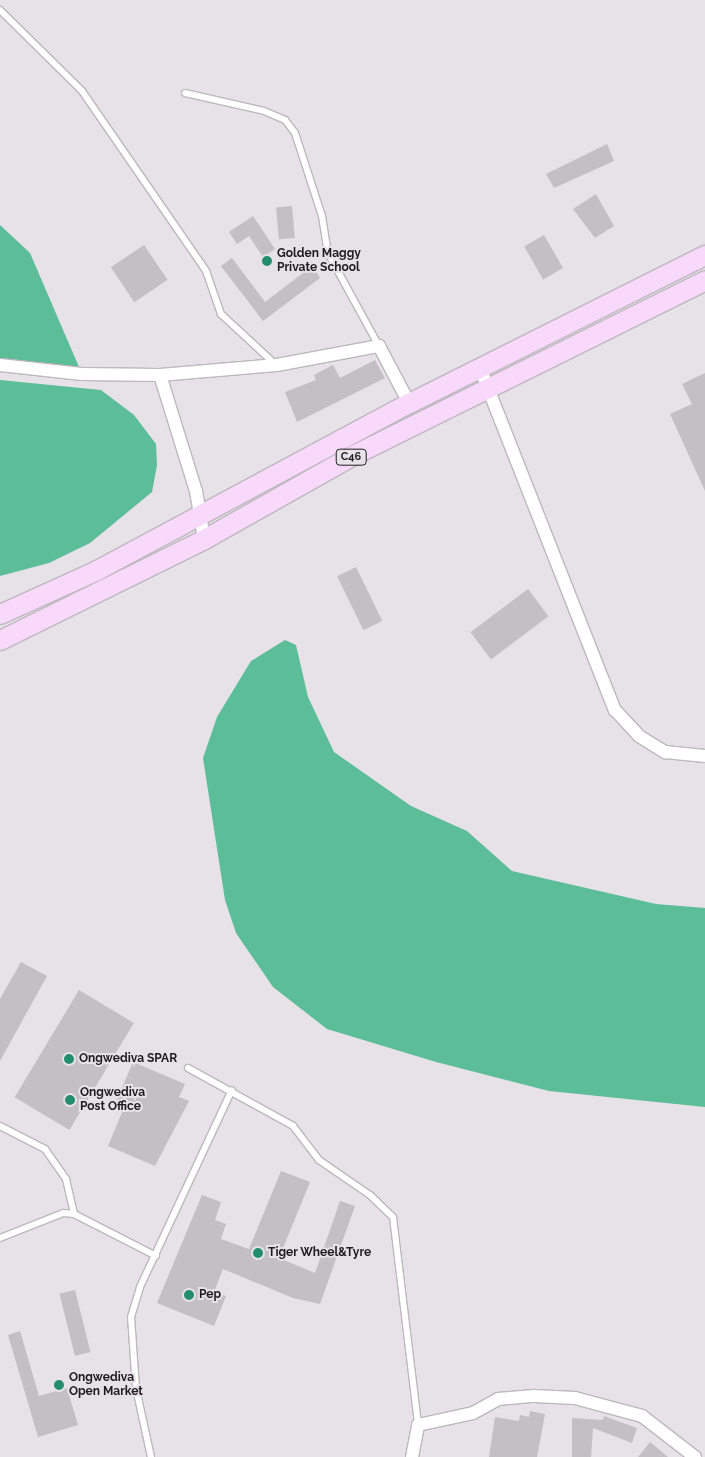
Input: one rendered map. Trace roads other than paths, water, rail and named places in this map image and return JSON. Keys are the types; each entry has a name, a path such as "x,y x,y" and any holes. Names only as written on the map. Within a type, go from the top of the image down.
{"main road":[{"name":"C46","path":"0,614 97,570 409,403 705,255"},
{"name":"C46","path":"0,640 204,539 353,455 705,280"}],"street":[{"path":"0,365 82,374 160,375 277,365 379,346 409,403"},
{"path":"480,368 615,710 639,736 665,752 705,756"},
{"path":"160,375 196,490 198,516 204,539"},
{"path":"412,1457 418,1426 473,1413 498,1399 575,1398 642,1416 695,1457"}],"lane":[{"path":"0,10 82,91 206,270 221,314 277,365"},
{"path":"185,93 264,111 285,120 296,133 322,216 328,253 379,346"},
{"path":"188,1068 232,1090 293,1126 319,1160 370,1195 393,1217 418,1426"},
{"path":"151,1457 136,1388 131,1317 140,1287 232,1090"},
{"path":"0,1126 45,1149 66,1179 74,1214"},
{"path":"0,1238 62,1213 74,1214 156,1256"}],"place":[{"name":"Golden Maggy Private School","path":"267,261"},
{"name":"Ongwediva SPAR","path":"69,1059"},
{"name":"Ongwediva Post Office","path":"70,1100"},
{"name":"Tiger Wheel&Tyre","path":"258,1253"},
{"name":"Pep","path":"189,1295"},
{"name":"Ongwediva Open Market","path":"59,1385"}]}
